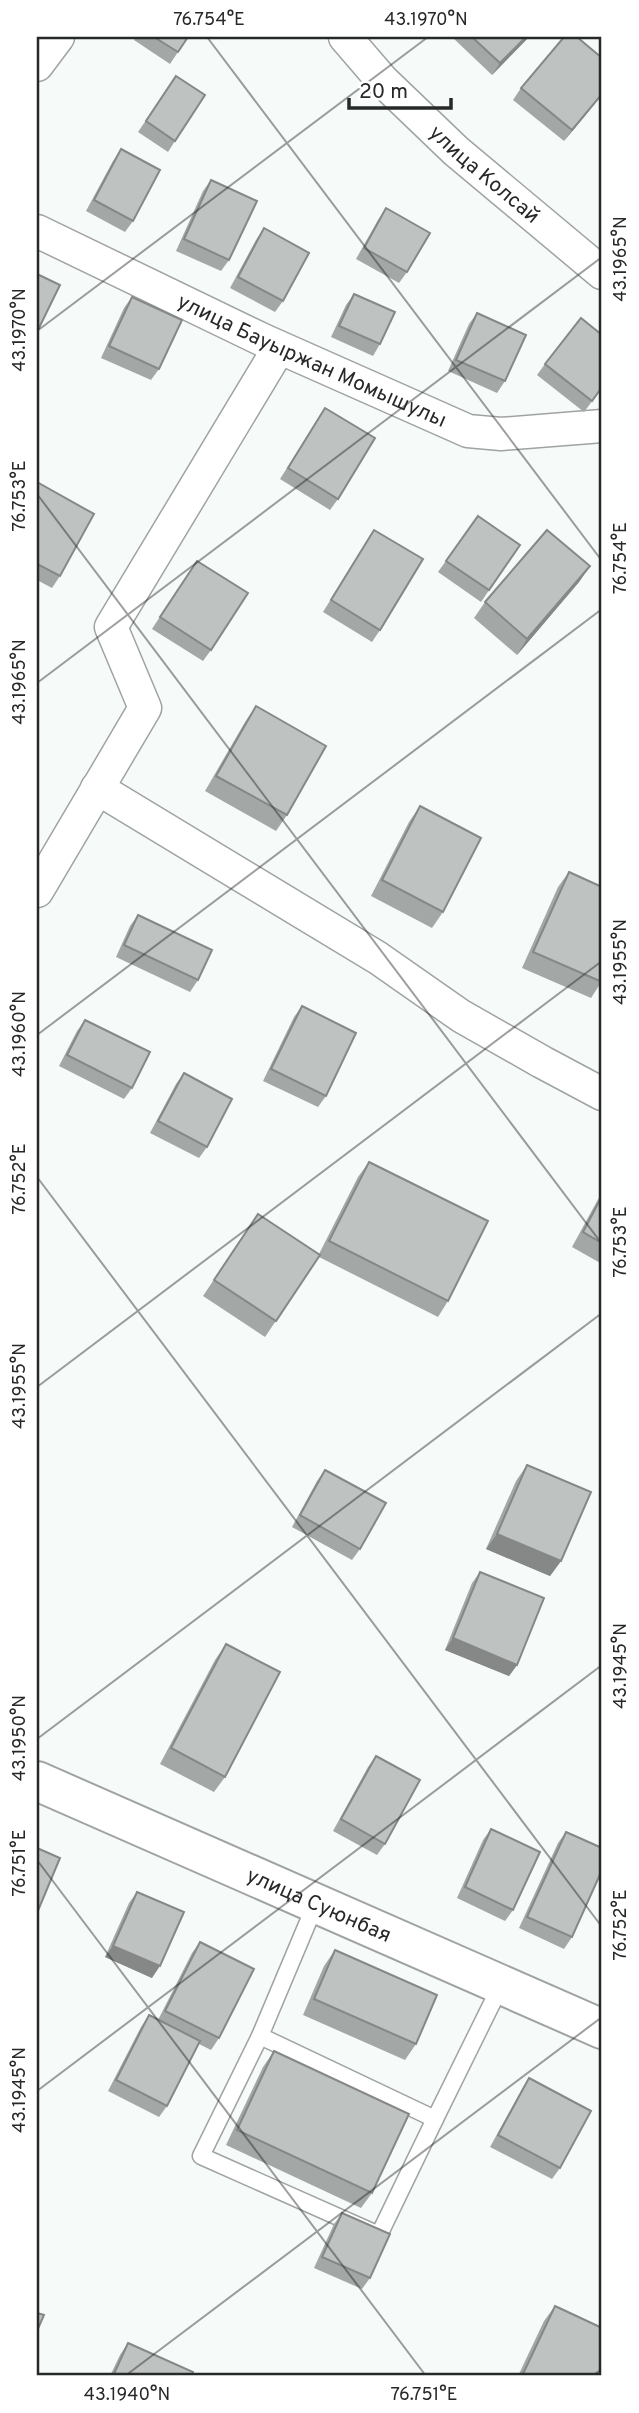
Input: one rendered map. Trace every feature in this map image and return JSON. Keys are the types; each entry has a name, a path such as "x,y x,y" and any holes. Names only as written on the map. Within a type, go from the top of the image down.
{"main road":[{"name":"улица Суюнбая","path":"37,1781 602,2029"}],"street":[{"path":"37,65 58,37"},
{"name":"улица Колсай","path":"345,37 382,80 456,151 602,274"},
{"name":"улица Бауыржан Момышулы","path":"37,231 279,348 468,431 501,434 602,426"},
{"path":"37,891 145,708 111,627 279,348"},
{"path":"97,788 378,958 461,1016 602,1094"}],"lane":[{"path":"316,1903 260,2036 201,2156 379,2235 501,1985"},
{"path":"260,2036 435,2119"}],"building":[{"path":"154,37 188,37 178,52"},
{"path":"472,37 526,37 500,63"},
{"path":"564,37 577,37 602,58 602,94 572,130 521,88"},
{"path":"176,76 205,95 175,141 146,121"},
{"path":"121,149 160,170 133,221 94,200"},
{"path":"211,180 257,201 229,260 184,239"},
{"path":"386,208 430,233 407,272 364,248"},
{"path":"264,228 309,253 283,301 238,277"},
{"path":"37,274 60,285 37,332"},
{"path":"354,294 395,312 380,344 339,326"},
{"path":"132,297 182,320 159,369 109,346"},
{"path":"477,313 526,335 505,381 456,360"},
{"path":"581,318 602,335 602,387 592,401 545,364"},
{"path":"325,408 375,438 338,499 288,468"},
{"path":"37,482 94,514 60,576 37,564"},
{"path":"478,516 520,545 489,590 446,561"},
{"path":"374,530 423,559 380,630 331,600"},
{"path":"547,530 590,566 527,639 485,602"},
{"path":"197,561 248,593 211,650 160,617"},
{"path":"256,706 326,746 287,815 216,776"},
{"path":"420,806 481,838 443,912 382,880"},
{"path":"569,872 602,887 602,982 533,952"},
{"path":"138,915 212,950 198,980 124,945"},
{"path":"302,1006 356,1033 326,1096 271,1069"},
{"path":"85,1020 150,1052 132,1088 67,1055"},
{"path":"184,1073 232,1099 207,1147 158,1121"},
{"path":"369,1162 488,1221 448,1301 329,1241"},
{"path":"602,1196 602,1243 583,1232"},
{"path":"258,1214 320,1255 276,1321 214,1280"},
{"path":"527,1465 591,1492 561,1561 497,1534"},
{"path":"325,1470 386,1503 360,1549 300,1515"},
{"path":"480,1572 544,1598 517,1665 453,1638"},
{"path":"226,1644 280,1672 225,1777 171,1748"},
{"path":"376,1756 420,1780 385,1844 341,1819"},
{"path":"491,1829 540,1852 513,1910 465,1887"},
{"path":"566,1832 602,1848 602,1870 572,1937 527,1917"},
{"path":"37,1848 60,1858 37,1913"},
{"path":"137,1892 184,1912 160,1966 113,1946"},
{"path":"200,1942 254,1969 219,2038 165,2011"},
{"path":"335,1950 437,1995 416,2044 314,1999"},
{"path":"149,2015 200,2041 167,2106 116,2080"},
{"path":"274,2051 409,2114 372,2193 237,2130"},
{"path":"529,2078 591,2111 560,2168 498,2135"},
{"path":"342,2213 390,2234 370,2278 322,2257"},
{"path":"555,2306 602,2328 602,2376 522,2376"},
{"path":"37,2313 44,2315 37,2331"},
{"path":"128,2343 193,2372 192,2376 113,2376"}]}
